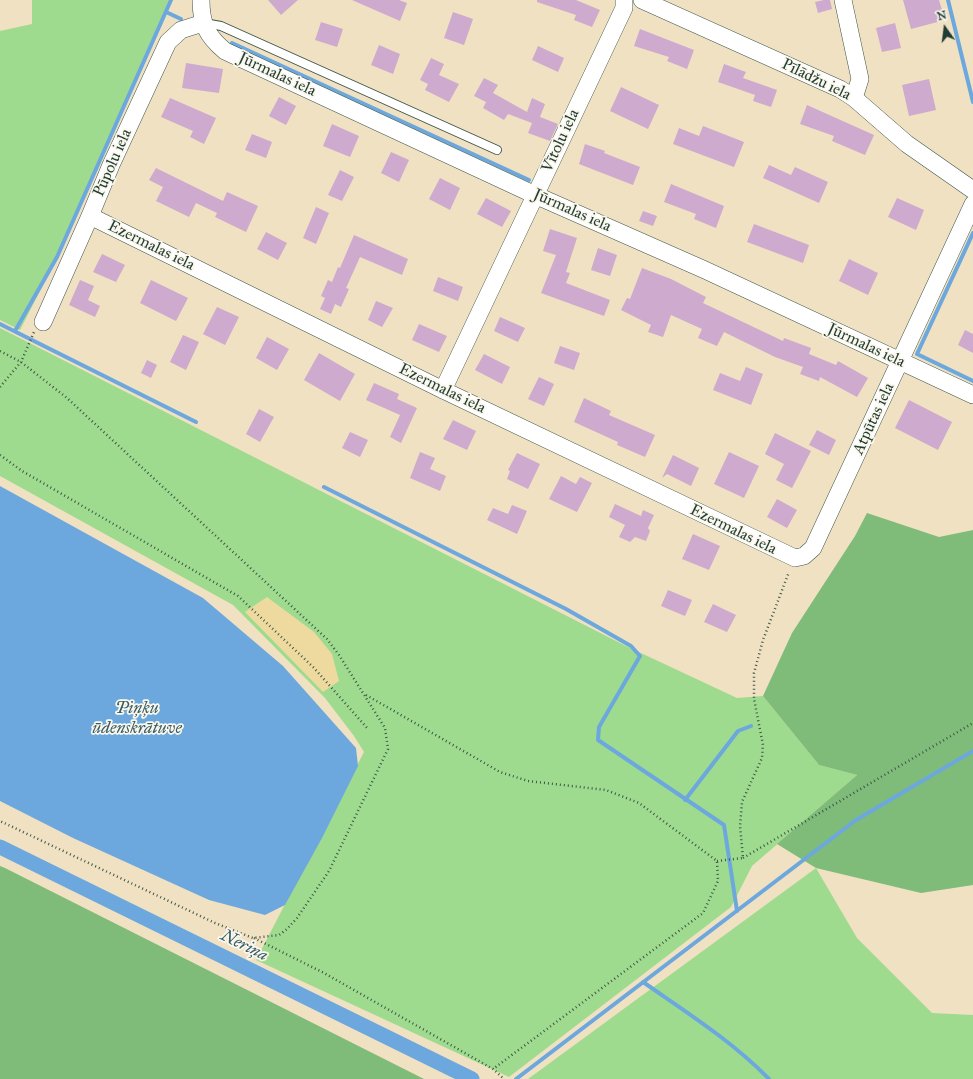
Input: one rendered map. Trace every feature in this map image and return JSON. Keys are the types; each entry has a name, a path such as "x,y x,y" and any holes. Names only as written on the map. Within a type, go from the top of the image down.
{"street":[{"name":"Jūrmalas iela","path":"201,0 204,23 211,39 225,51 536,196 705,270 973,395"},
{"name":"Vītolu iela","path":"443,390 624,8 624,0"},
{"name":"Pīlādžu iela","path":"642,0 840,89 854,98 907,144 973,190"},
{"path":"843,0 860,79 854,98"},
{"name":"Pūpolu iela","path":"39,326 168,42 181,30 204,23"},
{"name":"Atpūtas iela","path":"795,558 804,556 813,548 973,204"},
{"name":"Ezermalas iela","path":"90,216 443,390 795,558"}],"lane":[{"path":"204,23 222,26 497,150"}],"path":[{"path":"0,387 21,362 27,346 39,326"},
{"path":"0,351 21,362 67,398 312,624 340,655 387,733 388,749 329,871 297,918 287,929 279,935 253,938"},
{"path":"0,455 22,471 238,596 314,668 368,729"},
{"path":"743,858 740,826 742,802 762,758 763,745 754,699 754,673 763,640 795,558"},
{"path":"365,695 500,772 528,781 606,790 640,803 717,861 743,858 973,723"},
{"path":"0,821 172,902 253,938 324,973 493,1069 504,1079"},
{"path":"493,1069 703,913 718,881 717,861"}],"green space":[{"path":"32,0 169,0 43,285 20,330 0,320 0,31 32,24"},
{"path":"0,328 626,646 737,698 763,696 819,765 857,775 752,866 731,907 509,1077 256,960 364,752 354,736 325,698 233,605 0,476"},
{"path":"867,513 939,537 973,530 973,885 921,893 816,868 777,844 857,775 819,765 763,696 792,633 855,536"},
{"path":"0,866 5,868 424,1079 0,1079"},
{"path":"816,868 857,938 932,1013 973,1015 973,1079 528,1079"}],"sand":[{"path":"267,597 314,632 332,654 339,681 323,692 245,612"}],"water":[{"name":"Piņķu ūdenskrātuve","path":"0,486 203,598 283,666 356,748 358,766 322,838 285,905 265,915 209,900 73,838 0,801"}],"building":[{"path":"268,0 298,0 281,15"},
{"path":"352,0 399,0 407,3 400,21"},
{"path":"537,0 576,0 600,10 592,27 574,20 576,15 537,2"},
{"path":"830,0 832,9 818,13 815,2"},
{"path":"903,0 939,0 945,20 911,29"},
{"path":"453,12 473,19 464,45 444,38"},
{"path":"321,22 343,29 337,47 315,40"},
{"path":"895,23 901,48 882,52 876,28"},
{"path":"640,29 694,50 687,69 667,61 669,57 634,46"},
{"path":"379,45 400,54 393,74 371,65"},
{"path":"538,46 564,58 558,72 532,60"},
{"path":"431,58 444,64 439,75 459,84 449,102 425,90 428,84 420,80"},
{"path":"186,63 223,69 219,93 182,88"},
{"path":"724,64 746,72 743,78 777,90 771,107 753,101 755,95 718,82"},
{"path":"484,78 498,85 493,93 527,112 532,98 545,104 540,117 558,124 550,141 528,133 532,123 508,114 504,120 483,108 486,102 474,96"},
{"path":"929,79 936,110 909,116 902,85"},
{"path":"621,87 659,105 648,129 610,111"},
{"path":"279,97 296,106 286,125 269,116"},
{"path":"170,98 216,118 204,144 190,137 193,131 161,117"},
{"path":"807,105 874,135 865,155 832,141 834,136 800,124"},
{"path":"332,124 359,136 350,157 323,146"},
{"path":"703,126 744,142 734,167 673,144 679,128 699,136"},
{"path":"252,134 272,142 266,158 245,150"},
{"path":"585,144 605,151 604,153 640,167 633,185 579,164"},
{"path":"391,152 409,160 399,182 381,173"},
{"path":"769,165 791,175 795,167 828,182 819,203 763,178"},
{"path":"156,168 223,201 227,192 258,206 246,232 215,217 217,213 196,203 189,217 156,201 163,187 149,180"},
{"path":"340,170 354,177 342,201 328,195"},
{"path":"440,178 460,188 450,210 429,199"},
{"path":"671,184 724,206 716,228 694,219 696,214 664,202"},
{"path":"486,198 511,211 502,227 477,214"},
{"path":"897,198 924,210 916,230 888,217"},
{"path":"316,207 329,213 316,244 303,238"},
{"path":"643,211 657,216 653,226 639,221"},
{"path":"754,224 809,245 803,263 747,242"},
{"path":"550,229 577,238 566,272 570,273 566,283 610,300 604,316 541,293 556,255 543,251"},
{"path":"266,232 287,243 278,260 257,249"},
{"path":"354,235 408,259 402,275 360,257 346,288 349,289 341,307 335,304 331,314 320,309 325,298 321,296 328,280 332,282 338,267 340,268"},
{"path":"598,248 617,255 610,276 591,270"},
{"path":"102,254 125,265 116,282 93,272"},
{"path":"849,259 878,273 868,295 839,281"},
{"path":"642,268 671,279 706,297 703,303 783,341 784,338 811,348 809,354 836,365 838,361 868,378 857,397 820,377 819,381 800,374 803,367 775,357 724,332 717,346 698,338 702,329 671,315 663,337 648,332 651,325 621,310 627,298 630,299"},
{"path":"438,277 463,287 458,301 433,291"},
{"path":"80,280 94,286 88,300 100,306 95,317 69,305"},
{"path":"151,280 188,298 176,321 140,303"},
{"path":"376,301 393,308 382,327 368,320"},
{"path":"217,307 239,317 225,345 203,334"},
{"path":"500,317 525,328 518,342 494,331"},
{"path":"419,324 447,336 439,352 412,340"},
{"path":"965,330 973,334 973,353 958,345"},
{"path":"183,335 199,342 186,370 170,362"},
{"path":"267,337 289,349 277,370 256,358"},
{"path":"560,346 580,353 574,370 554,363"},
{"path":"319,353 355,374 340,401 304,380"},
{"path":"484,354 510,367 502,384 475,370"},
{"path":"147,360 157,365 151,378 141,373"},
{"path":"746,367 763,374 751,405 713,390 720,373 740,381"},
{"path":"539,377 554,384 544,406 528,399"},
{"path":"374,383 399,394 397,399 417,408 401,443 390,437 400,415 366,400"},
{"path":"584,398 611,411 609,415 655,435 645,457 617,445 618,442 574,422"},
{"path":"909,400 952,422 938,450 895,428"},
{"path":"259,409 274,417 260,442 246,434"},
{"path":"453,420 476,431 467,450 443,439"},
{"path":"817,430 836,440 829,455 809,445"},
{"path":"350,432 368,440 360,457 342,448"},
{"path":"775,433 811,451 792,488 776,480 784,464 765,454"},
{"path":"420,452 435,458 430,469 446,476 440,491 410,478"},
{"path":"729,452 759,466 744,498 714,484"},
{"path":"517,453 540,464 528,489 507,479 510,471 508,470"},
{"path":"673,455 699,468 691,486 667,474 662,478"},
{"path":"561,476 576,484 580,477 592,483 577,512 549,499"},
{"path":"777,499 797,510 787,528 767,517"},
{"path":"615,504 641,516 643,510 654,515 648,528 650,531 646,541 635,537 630,542 619,537 625,525 609,517"},
{"path":"512,505 527,511 517,534 487,520 493,508 508,514"},
{"path":"693,534 720,546 709,570 682,559"},
{"path":"668,590 692,600 685,616 661,606"},
{"path":"713,604 736,615 727,632 704,622"}],"waterway":[{"path":"15,331 57,257 171,0"},
{"path":"948,0 973,102"},
{"path":"166,12 181,19"},
{"path":"232,43 529,180"},
{"path":"973,233 917,354 973,381"},
{"path":"0,324 196,422"},
{"path":"324,487 566,609 631,646 640,656 599,727 598,740 724,825 737,911"},
{"path":"685,800 738,731 751,726"},
{"path":"516,1079 856,820 973,751"},
{"name":"Neriņa","path":"0,847 472,1079"},
{"path":"643,982 740,1052 769,1079"}]}
